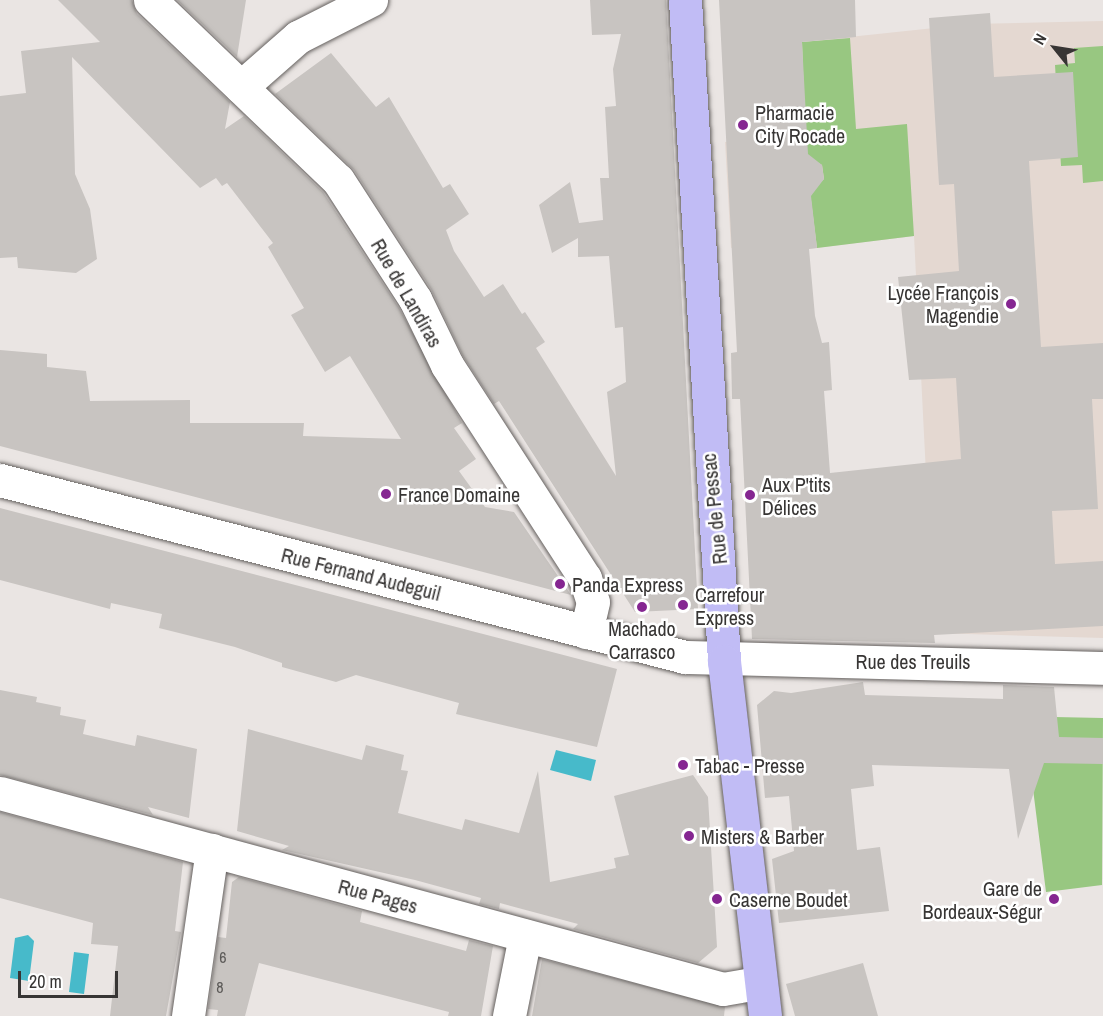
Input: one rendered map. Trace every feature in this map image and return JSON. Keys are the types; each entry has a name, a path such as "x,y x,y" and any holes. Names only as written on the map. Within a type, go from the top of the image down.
{"main road":[{"name":"Rue de Pessac","path":"685,0 724,661 758,983 765,1016"}],"street":[{"name":"Rue de Landiras","path":"150,0 338,180 415,299 447,365 585,578 593,602 586,632"},
{"path":"241,87 298,38 371,0"},
{"name":"Rue Fernand Audeguil","path":"0,480 586,632 724,661"},
{"name":"Rue des Treuils","path":"724,661 1024,662 1103,668"},
{"name":"Rue Pages","path":"0,793 723,989 758,983"},
{"path":"188,1016 212,850"},
{"path":"509,1016 525,936"}],"shaded area":[{"name":"Lycée François Magendie","path":"1103,21 1103,638 934,633 914,236 783,252 781,242 731,248 725,142 807,133 802,42 972,24"}],"green space":[{"path":"850,38 856,129 907,124 914,236 817,248 810,192 824,179 822,165 806,156 802,42"},
{"path":"1103,46 1103,181 1083,183 1082,165 1061,166 1055,65 1075,63 1074,48"},
{"path":"1054,717 1103,718 1102,885 1046,892 1033,789 1038,763 1053,763"}],"water":[{"path":"556,750 596,760 591,781 550,770"},
{"path":"28,935 34,941 29,981 10,978 15,938"},
{"path":"74,952 89,954 84,994 69,992"}],"building":[{"path":"58,0 132,0 137,14 230,102 225,129 244,116 323,192 399,308 462,423 454,428 476,459 459,471 485,507 514,512 571,595 0,446 0,350 47,354 47,367 86,371 90,401 190,400 190,423 304,423 303,436 401,439 350,356 325,372 291,315 304,308 268,247 273,243 227,183 222,186 216,178 200,188 72,57 75,174 90,209 97,259 76,273 18,268 17,257 0,258 0,96 26,93 21,51 100,42"},
{"path":"177,0 246,0 237,57"},
{"path":"590,0 666,0 698,609 635,612 499,401 494,404 463,356 431,289 354,170 275,94 331,53 376,107 389,97 443,188 450,184 469,214 446,230 454,251 484,297 503,284 522,314 525,312 545,342 536,348 616,476 607,392 626,382 623,327 615,328 609,256 578,257 578,238 552,253 539,205 570,182 579,223 603,220 600,178 609,178 605,107 616,106 613,69 621,34 592,35"},
{"path":"719,0 855,0 856,37 802,42 808,154 822,165 824,179 811,196 817,248 809,249 815,316 822,343 829,342 832,390 824,391 830,473 961,459 956,378 909,380 898,277 959,271 954,184 939,185 929,18 990,13 994,77 1073,72 1078,157 1029,161 1041,347 1103,343 1103,399 1092,399 1098,509 1052,511 1055,564 1103,561 1103,626 934,635 935,643 752,639 740,399 732,399 731,353 737,352"},
{"path":"0,508 617,669 597,747 456,714 459,703 356,675 336,682 282,667 282,663 235,647 159,628 162,614 111,603 110,609 0,580"},
{"path":"863,682 865,695 1003,699 1003,685 1054,687 1059,737 1103,738 1103,764 1044,763 1018,839 1009,769 872,765 874,786 851,789 857,850 880,847 889,911 779,923 772,859 794,851 789,796 765,798 757,705 774,691 791,693"},
{"path":"0,690 37,697 36,702 61,707 60,715 86,720 83,734 135,746 137,735 197,749 189,818 148,807 153,815 0,775"},
{"path":"248,729 362,760 366,745 404,755 401,770 408,771 398,813 462,830 465,819 519,833 538,771 550,882 616,868 614,858 629,855 614,796 693,775 708,797 717,947 698,963 573,929 578,924 500,903 499,909 479,904 481,898 415,880 282,850 289,846 237,831"},
{"path":"0,812 183,862 175,931 181,932 166,1016 110,1016 118,946 91,944 93,923 0,898"},
{"path":"239,877 362,911 360,922 466,951 469,940 493,946 481,1016 448,1016 449,1012 259,963 245,1016 217,1016 218,1010 208,1009 218,937 226,938 232,882"},
{"path":"542,959 725,1007 724,1016 532,1016"},
{"path":"863,963 878,1016 795,1016 786,984"}],"place":[{"name":"Pharmacie City Rocade","path":"743,125"},
{"name":"Lycée François Magendie","path":"1011,304"},
{"name":"France Domaine","path":"386,494"},
{"name":"Aux P'tits Délices","path":"750,495"},
{"name":"Panda Express","path":"560,584"},
{"name":"Carrefour Express","path":"683,605"},
{"name":"Machado Carrasco","path":"642,607"},
{"name":"Tabac - Presse","path":"683,765"},
{"name":"Misters & Barber","path":"689,836"},
{"name":"Caserne Boudet","path":"717,899"},
{"name":"Gare de Bordeaux-Ségur","path":"1054,899"}]}
